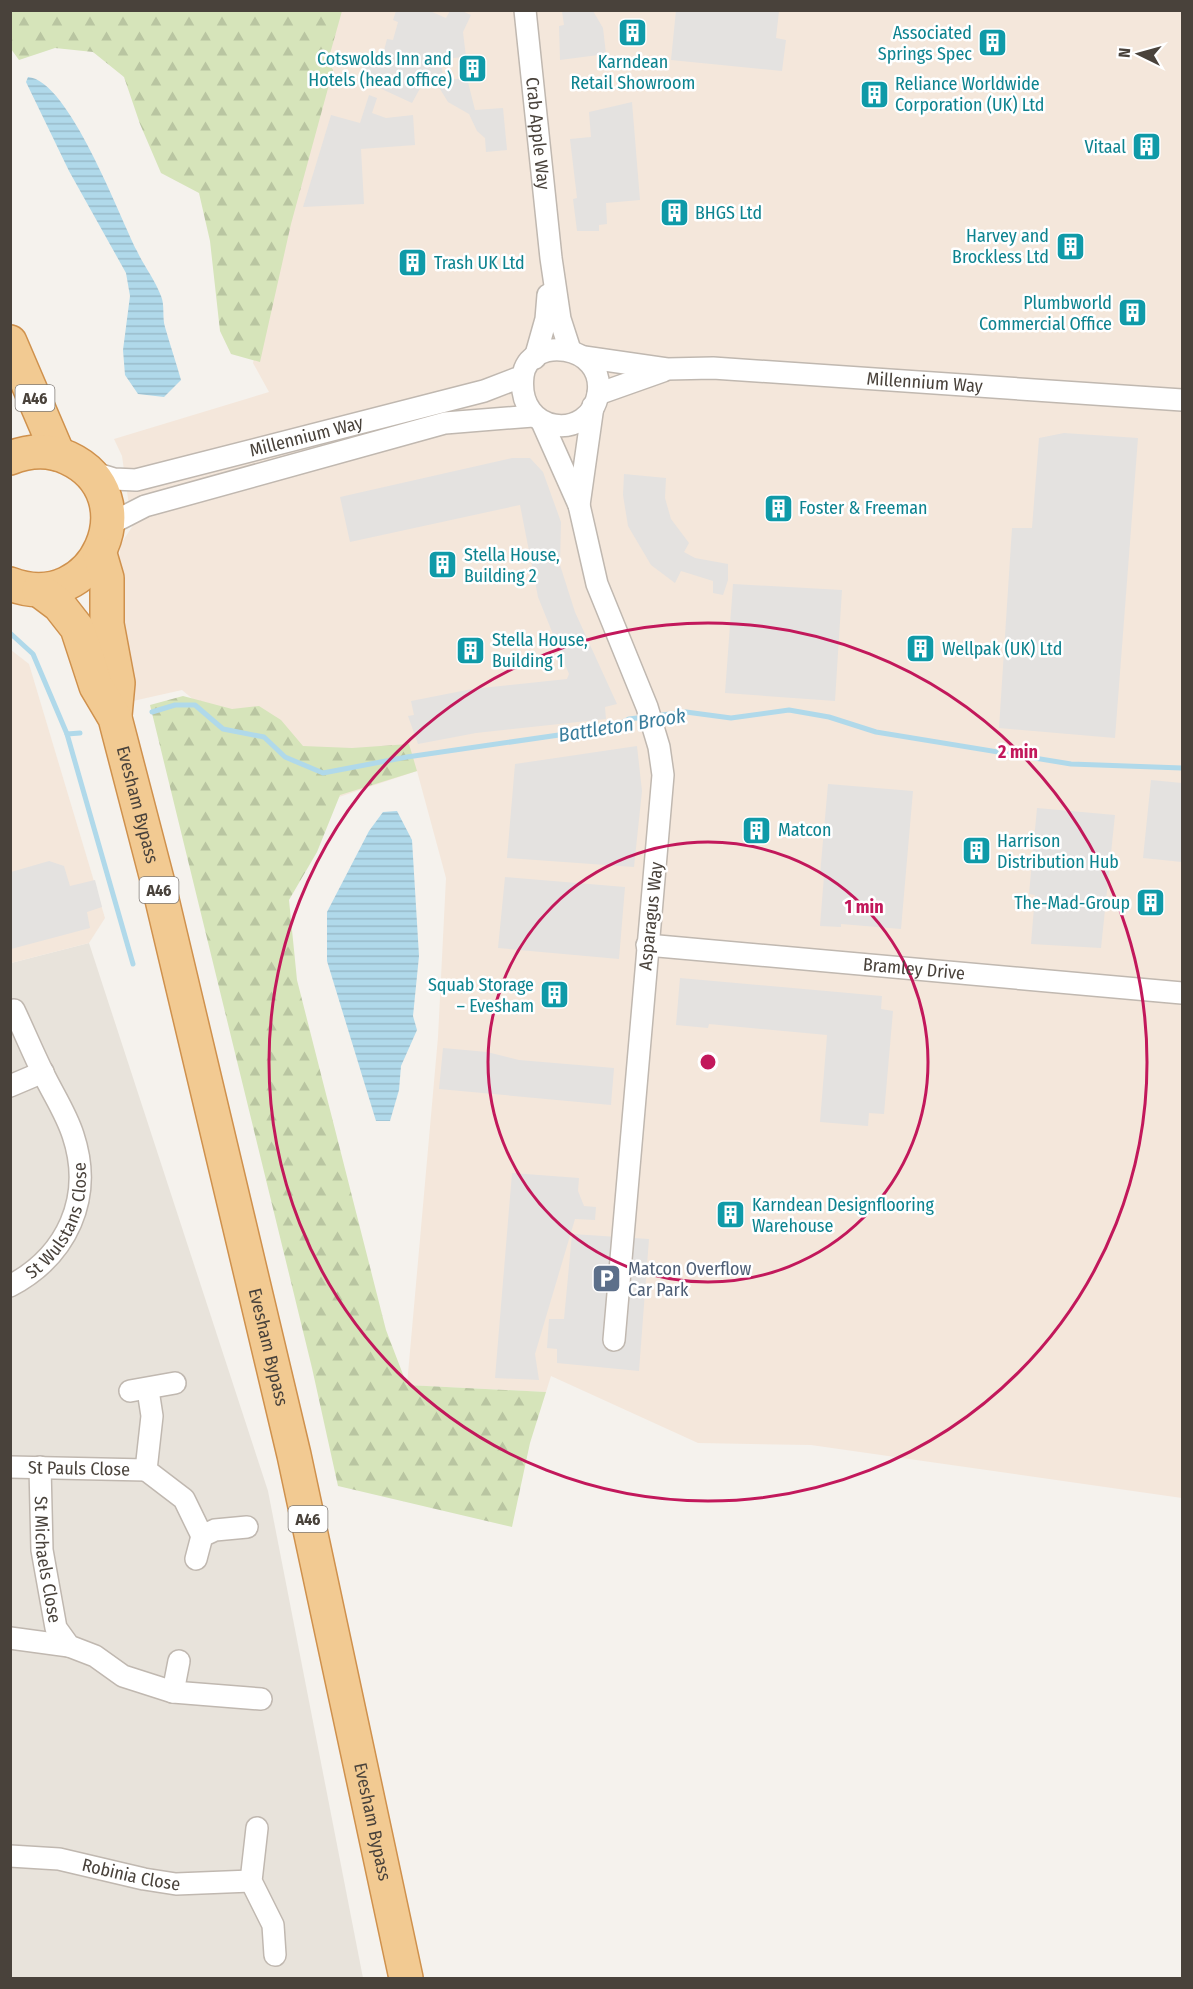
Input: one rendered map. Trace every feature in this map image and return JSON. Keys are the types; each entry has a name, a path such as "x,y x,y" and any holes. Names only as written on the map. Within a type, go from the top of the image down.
{"highway":[{"name":"A46","path":"10,342 58,454"},
{"path":"10,458 23,453 42,451 58,454 77,462 88,471"},
{"name":"Evesham Bypass","path":"88,471 100,487 107,506 104,539 107,624 118,683 115,718"},
{"path":"25,587 70,583 87,570 104,539"},
{"name":"Evesham Bypass","path":"25,587 59,605 77,628 96,686 115,718 159,887 294,1455 406,1978"}],"street":[{"name":"Crab Apple Way","path":"525,10 551,258 561,319 577,353"},
{"name":"Crab Apple Way","path":"535,358 546,319 551,258"},
{"name":"Millennium Way","path":"535,358 553,349 667,369 713,368 1182,400"},
{"path":"577,353 597,378 596,400"},
{"path":"535,358 524,370 521,390 526,405 538,419"},
{"name":"Millennium Way","path":"104,539 146,506 445,423 538,419 560,426 573,424 596,400 667,369"},
{"name":"Millennium Way","path":"88,471 114,479 136,480 490,389 523,376"},
{"name":"Asparagus Way","path":"579,505 596,400"},
{"name":"Asparagus Way","path":"538,419 579,505 597,584 650,717 663,775 614,1340"},
{"name":"Bramley Drive","path":"647,945 1182,993"},
{"name":"St Wulstans Close","path":"10,1286 34,1274 57,1248 70,1227 76,1206 79,1172 74,1137 14,1010"},
{"path":"10,1086 43,1072"},
{"name":"St Pauls Close","path":"146,1470 152,1416 139,1391 175,1383"},
{"name":"St Pauls Close","path":"10,1467 146,1470 184,1499 202,1536"},
{"name":"St Michaels Close","path":"40,1467 42,1550 56,1628 69,1646"},
{"path":"196,1559 202,1536 215,1530 247,1527"},
{"name":"St Michaels Close","path":"10,1638 69,1646 95,1656 123,1676 173,1692 261,1699"},
{"path":"173,1692 179,1661"},
{"path":"257,1828 252,1881 273,1926 275,1955"},
{"name":"Robinia Close","path":"10,1856 59,1858 144,1879 176,1884 252,1881"}],"shaded area":[{"path":"676,10 779,11 776,38 786,40 782,71 671,60"},
{"path":"332,11 1182,11 1182,1498 811,1445 698,1443 551,1376 546,1392 407,1385 438,1037 446,878 417,771 339,797 299,789 182,690 133,701 117,616 120,545 132,527 122,456 114,439 269,392 253,363"},
{"path":"396,11 430,11 446,18 450,11 462,11 471,15 463,32 466,57 441,59 443,77 445,80 467,78 475,110 503,108 507,150 486,152 485,138 477,131 469,114 448,102 440,89 424,81 412,103 360,79 367,54 382,58 387,39 393,40 398,22 393,20"},
{"path":"562,11 593,11 603,28 606,54 560,60 559,26 564,25"},
{"path":"369,95 377,98 372,113 386,118 413,115 415,145 361,149 364,204 303,207 331,115 360,123"},
{"path":"632,102 640,200 606,203 607,224 599,225 599,231 577,231 573,199 577,198 570,139 591,137 589,112"},
{"path":"1064,433 1138,438 1115,738 999,728 1012,528 1032,528 1039,438"},
{"path":"512,458 530,458 543,472 561,522 560,565 575,612 617,704 605,707 606,719 476,733 418,744 408,716 414,715 411,701 472,689 567,679 569,674 538,597 520,505 350,542 340,497"},
{"path":"624,474 666,478 665,498 671,519 689,543 684,552 695,558 728,564 728,580 723,595 713,593 713,581 681,571 675,583 651,565 628,526 623,495"},
{"path":"733,584 842,590 835,701 725,693"},
{"path":"11,650 29,664 105,918 89,943 11,963"},
{"path":"637,746 642,791 634,867 507,858 515,764"},
{"path":"1151,780 1182,783 1182,862 1143,858"},
{"path":"828,784 913,791 901,929 841,924 841,927 820,926 824,876 820,875"},
{"path":"1037,808 1115,815 1101,948 1031,944 1035,895 1029,894"},
{"path":"49,861 64,866 70,886 95,880 102,907 87,912 90,928 11,949 11,872"},
{"path":"505,877 625,887 619,959 498,948"},
{"path":"89,943 268,1491 363,1978 11,1978 11,963"},
{"path":"680,978 882,996 881,1009 893,1011 884,1114 869,1113 868,1126 820,1122 827,1035 709,1024 708,1028 676,1025"},
{"path":"443,1048 487,1052 519,1060 614,1068 611,1105 439,1089"},
{"path":"512,1173 579,1178 578,1191 584,1206 596,1207 595,1220 575,1219 535,1354 539,1380 495,1378"},
{"name":"Matcon Overflow Car Park","path":"572,1234 649,1239 639,1371 557,1363 557,1349 547,1348 549,1319 564,1319"}],"green space":[{"path":"11,10 342,11 328,61 333,70 291,224 260,362 231,354 220,331 210,241 199,193 161,173 140,124 124,77 93,52 55,48 19,60 11,49"},
{"path":"183,696 232,709 259,706 281,720 303,746 352,748 409,744 417,771 340,795 317,852 289,900 297,980 386,1330 407,1385 546,1392 530,1443 512,1527 338,1486 312,1368 150,705"}],"water":[{"path":"28,77 44,84 60,101 76,124 137,251 159,290 163,303 165,327 181,380 164,397 138,394 125,375 123,350 130,296 126,273 69,171 26,82"},
{"path":"397,811 412,840 419,956 413,1016 417,1030 401,1066 399,1090 390,1121 376,1121 327,961 327,912 369,831 383,812"}],"waterway":[{"name":"Battleton Brook","path":"10,633 33,654 67,734 80,733"},
{"name":"Battleton Brook","path":"152,712 175,705 195,705 223,729 264,737 285,757 323,773 407,757 614,727 629,719 645,717"},
{"name":"Battleton Brook","path":"654,716 686,712 731,718 789,710 829,717 876,732 1071,764 1182,768"},
{"path":"67,734 133,964"}],"place":[{"name":"Karndean Retail Showroom","path":"633,33"},
{"name":"Associated Springs Spec","path":"993,43"},
{"name":"Cotswolds Inn and Hotels (head office)","path":"473,69"},
{"name":"Reliance Worldwide Corporation (UK) Ltd","path":"874,94"},
{"name":"Vitaal","path":"1147,147"},
{"name":"BHGS Ltd","path":"674,213"},
{"name":"Harvey and Brockless Ltd","path":"1070,246"},
{"name":"Trash UK Ltd","path":"413,263"},
{"name":"Plumbworld Commercial Office","path":"1133,313"},
{"name":"Foster & Freeman","path":"778,508"},
{"name":"Stella House, Building 2","path":"443,565"},
{"name":"Wellpak (UK) Ltd","path":"921,649"},
{"name":"Stella House, Building 1","path":"471,650"},
{"name":"Matcon","path":"757,830"},
{"name":"Harrison Distribution Hub","path":"976,851"},
{"name":"The-Mad-Group","path":"1151,903"},
{"name":"Squab Storage – Evesham","path":"555,995"},
{"name":"Karndean Designflooring Warehouse","path":"731,1215"},
{"name":"Matcon Overflow Car Park","path":"607,1279"}]}
